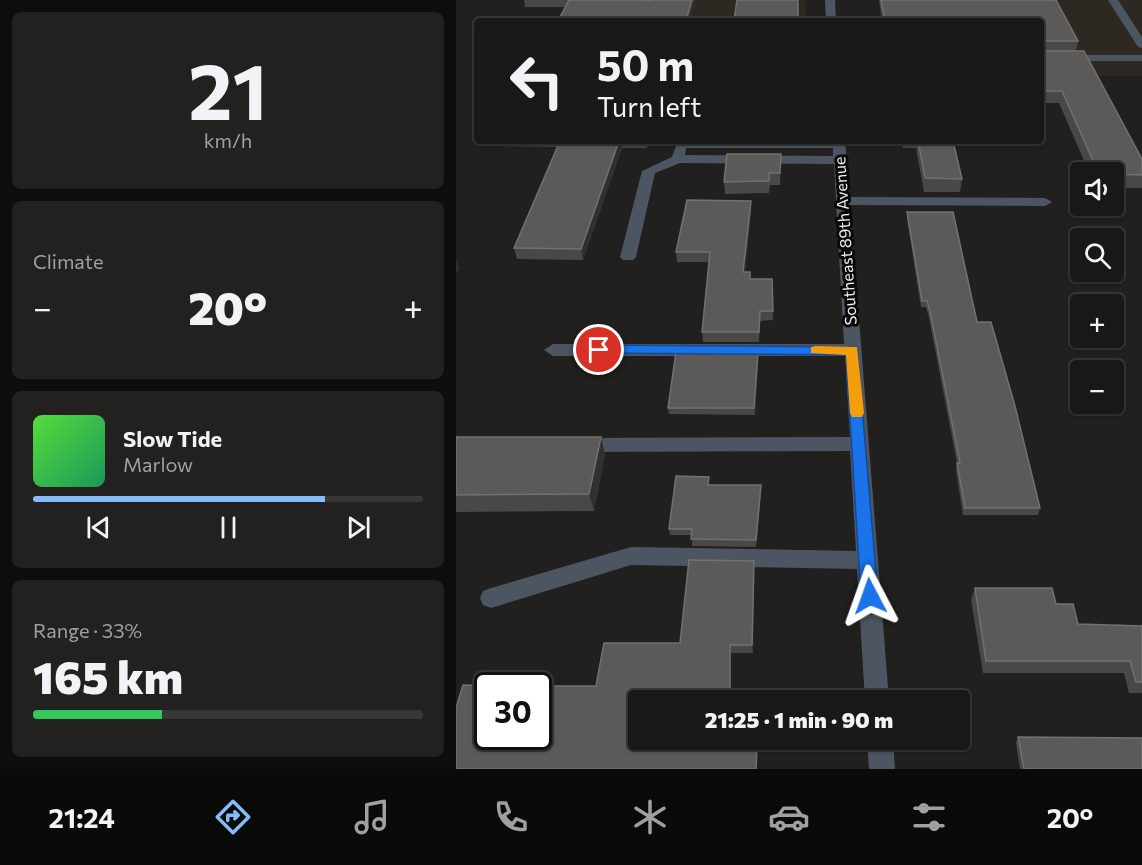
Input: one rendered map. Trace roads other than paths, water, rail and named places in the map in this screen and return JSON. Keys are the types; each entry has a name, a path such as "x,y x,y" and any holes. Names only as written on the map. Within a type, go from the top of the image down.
{"street":[{"path":"830,0 831,18"},
{"path":"1113,0 1142,45"},
{"path":"1044,58 1142,58"},
{"path":"678,159 681,144"},
{"name":"Southeast 89th Avenue","path":"839,144 876,690"},
{"path":"628,257 649,171 678,159 840,160"},
{"path":"843,201 1045,202"},
{"path":"553,350 853,350"},
{"path":"563,445 859,444"},
{"path":"491,598 631,556 867,560"},
{"path":"881,750 882,769"}]}
